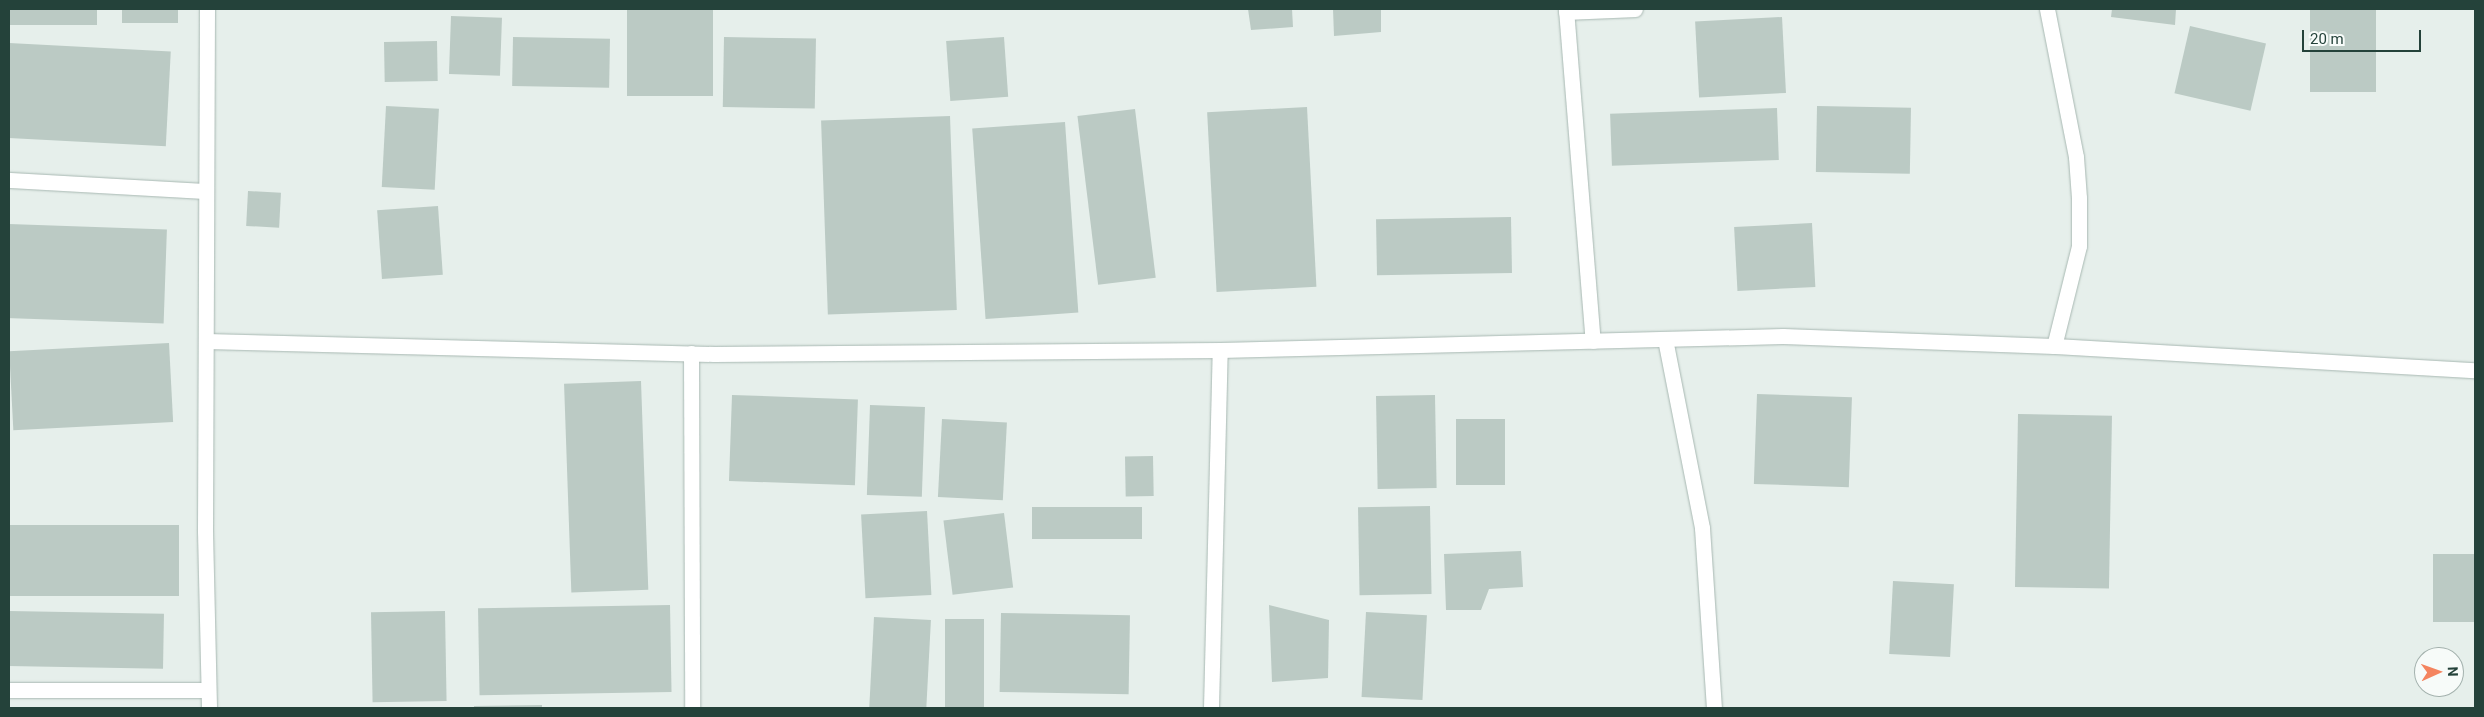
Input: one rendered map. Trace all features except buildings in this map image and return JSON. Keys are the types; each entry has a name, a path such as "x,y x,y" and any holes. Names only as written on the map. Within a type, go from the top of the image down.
{"street":[{"path":"207,9 206,531 209,708"},
{"path":"1593,341 1566,10 1634,9"},
{"path":"2047,9 2076,157 2079,198 2079,246 2054,346"},
{"path":"9,180 206,191"},
{"path":"206,341 691,353 1220,350 1783,336 2054,346 2475,370"},
{"path":"1665,339 1702,528 1714,708"},
{"path":"1211,708 1220,350"},
{"path":"691,353 692,708"},
{"path":"9,690 208,690"}]}
